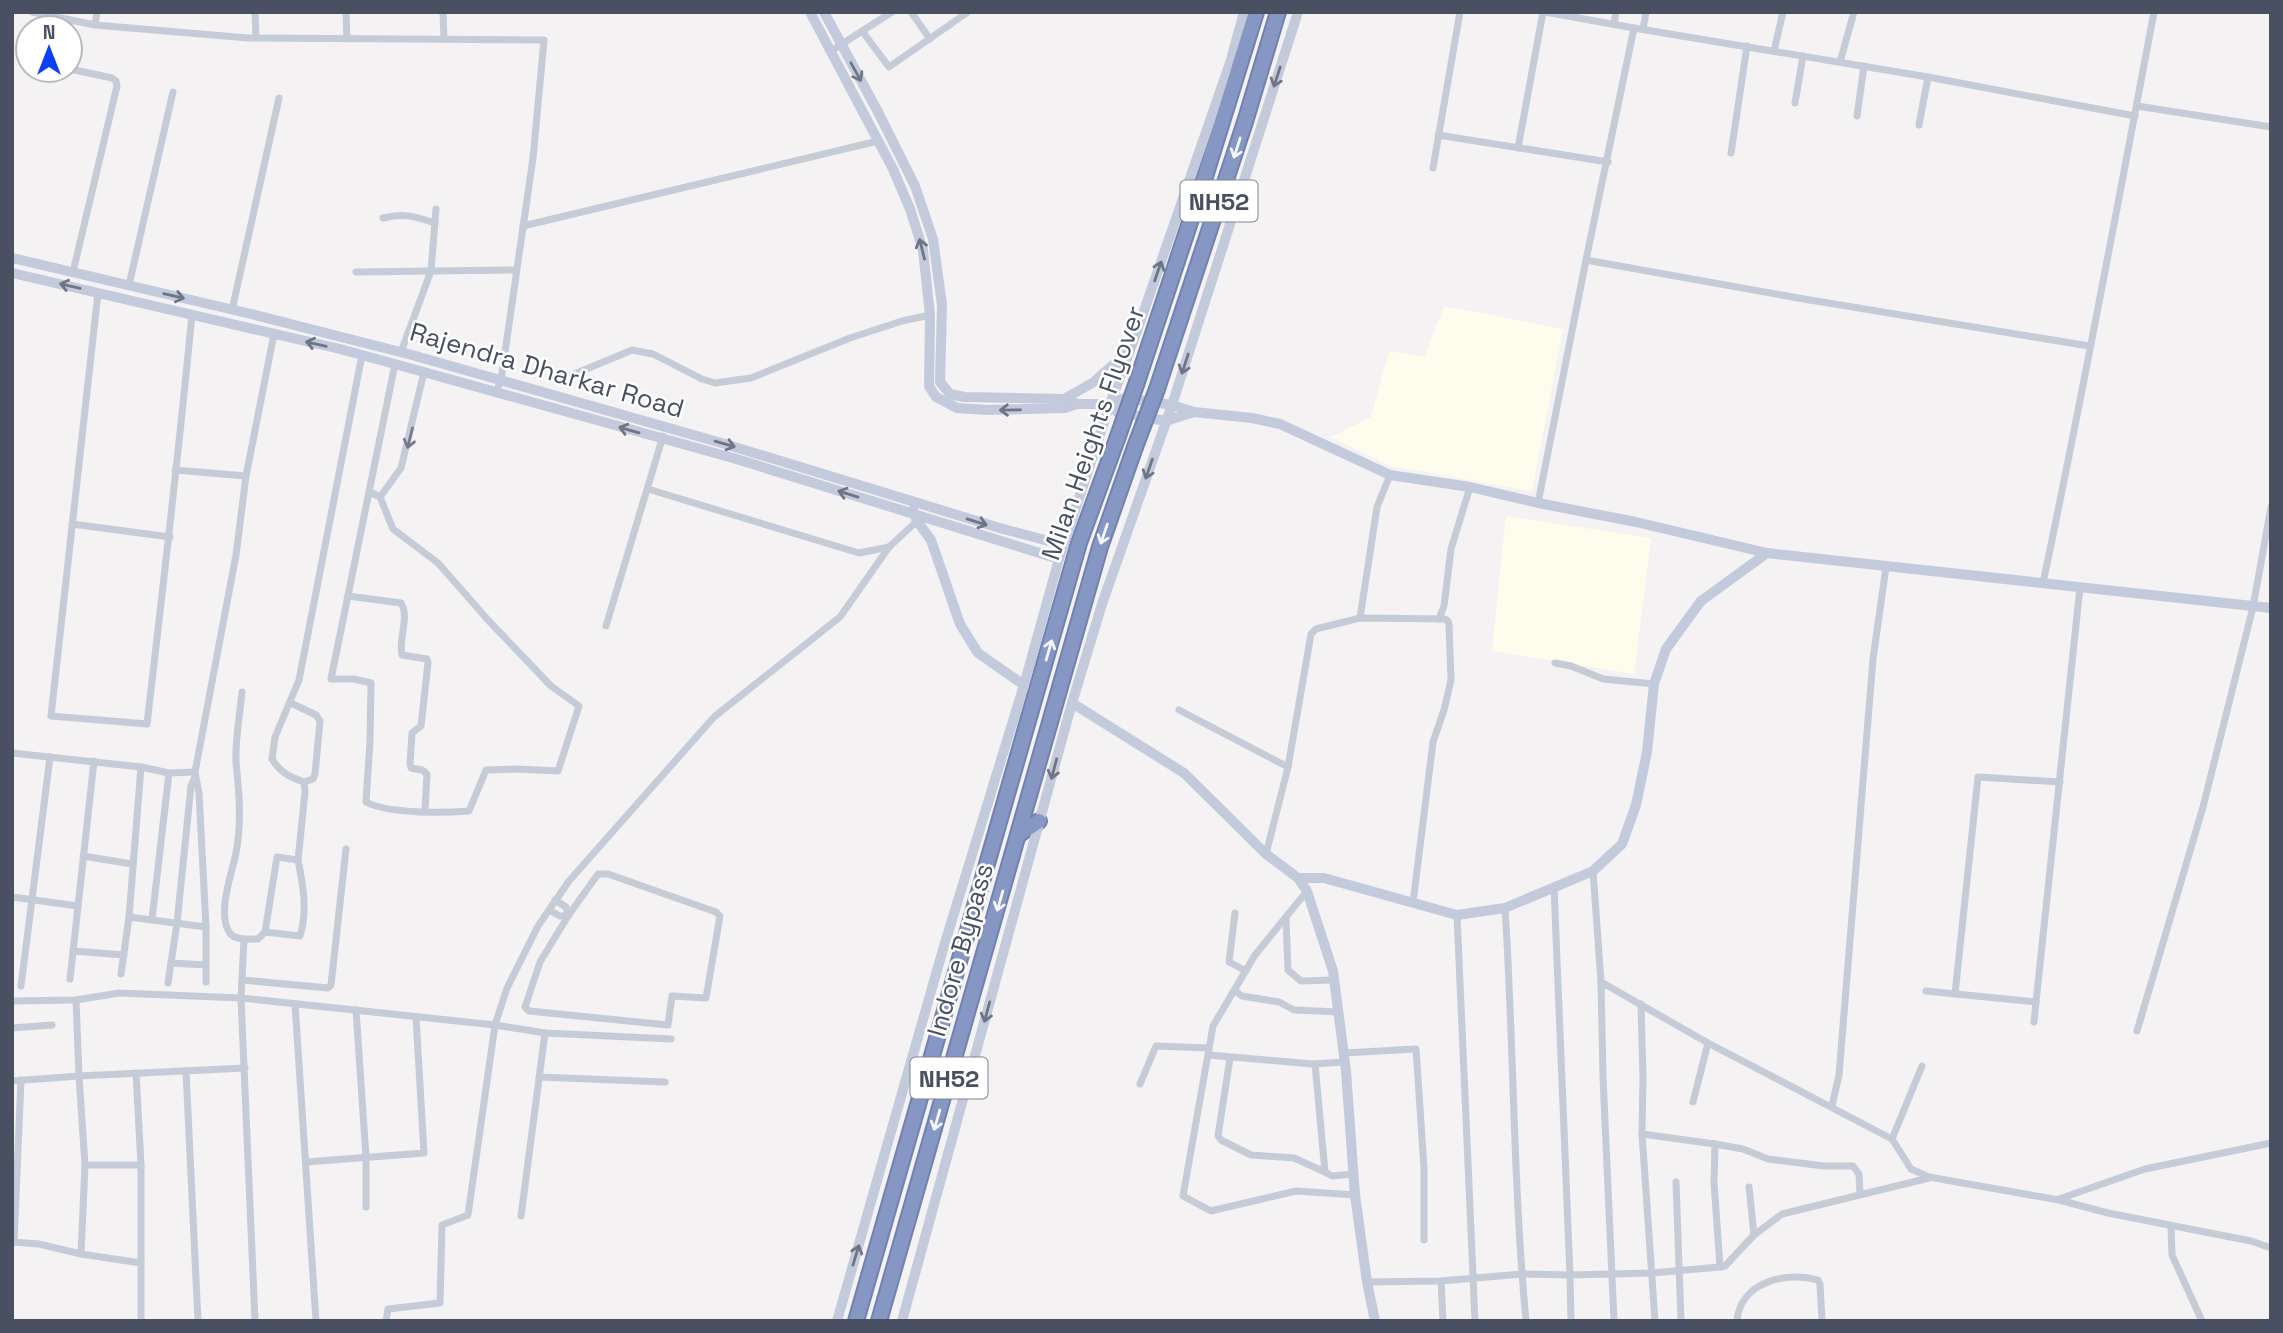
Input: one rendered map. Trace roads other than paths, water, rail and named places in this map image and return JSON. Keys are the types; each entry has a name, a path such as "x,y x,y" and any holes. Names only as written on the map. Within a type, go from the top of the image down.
{"highway":[{"name":"Milan Heights Flyover","path":"985,873 1079,543 1137,382 1256,12"},
{"name":"Milan Heights Flyover","path":"1018,835 1100,547 1161,377 1245,122 1278,12"},
{"path":"984,816 999,822"},
{"path":"1018,835 1039,821"},
{"name":"Indore Bypass","path":"879,1321 1018,835"},
{"name":"Indore Bypass","path":"856,1321 985,873"}],"street":[{"path":"32,12 95,25 256,38 544,40 533,158 496,392"},
{"path":"95,25 97,12"},
{"path":"255,12 256,38"},
{"path":"346,12 347,38"},
{"path":"443,12 444,39"},
{"path":"810,12 882,119 915,186 933,239 942,304 940,383 950,394 964,397 1064,399 1077,404"},
{"path":"824,12 836,48 910,209 923,250 930,314 929,386 936,397 957,408 1065,408 1077,404 1110,404 1125,398 1172,405 1194,412 1280,424 1390,475 1470,487 1768,553 2271,608"},
{"path":"836,48 892,12"},
{"path":"911,12 930,38"},
{"path":"862,32 888,67 968,12"},
{"path":"837,1321 944,946 1024,685 1059,559 1110,404 1230,63 1244,12"},
{"path":"902,1321 1072,703 1102,604 1172,405 1298,12"},
{"path":"1433,168 1460,12"},
{"path":"1518,148 1544,12 1928,77 2135,116"},
{"path":"1614,24 1616,12"},
{"path":"1643,29 1646,12"},
{"path":"1774,51 1783,12"},
{"path":"1840,62 1854,12"},
{"path":"2043,583 2076,426 2154,12"},
{"path":"1538,503 1634,28"},
{"path":"1731,153 1747,46"},
{"path":"1795,103 1803,56"},
{"path":"1857,116 1864,66"},
{"path":"73,272 117,86 112,78 84,72"},
{"path":"1919,125 1928,77"},
{"path":"129,285 173,92"},
{"path":"232,310 279,98"},
{"path":"2137,106 2271,127"},
{"path":"871,125 882,119"},
{"path":"1438,135 1608,162"},
{"path":"523,226 878,141"},
{"path":"401,352 431,271 436,209"},
{"path":"383,218 401,214 413,215 435,223"},
{"name":"Rajendra Dharkar Road","path":"12,258 342,337 500,380 1059,559"},
{"path":"1587,260 2089,346"},
{"path":"356,271 516,270"},
{"name":"Rajendra Dharkar Road","path":"12,273 340,349 496,392 664,433"},
{"path":"98,293 51,716 146,724 170,537 174,470 180,440 192,314"},
{"path":"565,378 632,351 653,354 715,383 751,378 850,338 930,314"},
{"path":"168,983 191,786 236,555 246,476 274,334"},
{"path":"340,349 342,337"},
{"path":"1064,399 1094,382 1130,348"},
{"path":"291,703 316,715 320,721 315,774 313,779 304,782 289,777 278,769 272,759 275,737 299,680 362,355"},
{"path":"370,492 380,497 393,529 438,563 551,686 579,706 558,771 486,770 469,811 383,808 366,802 371,683 354,679 331,679 395,364"},
{"path":"380,497 401,468 424,372"},
{"path":"1110,404 1117,412 1166,421 1194,412"},
{"path":"606,626 664,433"},
{"path":"174,470 246,476"},
{"path":"1360,618 1377,507 1390,475"},
{"path":"1439,619 1444,606 1451,550 1470,487"},
{"path":"648,489 859,553 888,547"},
{"path":"2137,1031 2203,807 2253,607 2271,507"},
{"path":"386,1321 387,1309 440,1303 442,1225 468,1215 495,1025 507,988 555,900 714,717 840,617 914,512 931,540 960,624 978,653 1024,685"},
{"name":"Rajendra Dharkar Road","path":"914,512 1064,545"},
{"path":"72,524 170,537"},
{"path":"1298,878 1324,878 1457,915 1505,908 1594,871 1622,844 1636,805 1647,752 1654,684 1666,649 1702,601 1768,553"},
{"path":"1832,1106 1839,1074 1872,659 1886,566"},
{"path":"2034,1022 2080,587"},
{"path":"348,596 401,603 404,606 402,655 427,659 421,726 412,733 410,763 411,768 422,770 427,775 425,810"},
{"path":"1266,854 1288,767 1311,634 1316,629 1360,618 1448,621 1451,680 1433,741 1413,903"},
{"path":"1555,663 1571,666 1603,679 1654,684"},
{"path":"242,692 236,760 241,806 225,915 228,931 234,937 258,939 265,932 277,857 298,860"},
{"path":"1072,703 1184,773 1266,854 1298,878 1307,891 1334,980 1345,1058 1355,1195 1375,1321"},
{"path":"1179,710 1288,767"},
{"path":"12,753 195,775"},
{"path":"21,986 50,757"},
{"path":"70,979 94,761"},
{"path":"121,974 129,917 141,767"},
{"path":"152,919 169,773"},
{"path":"195,775 199,793 206,926 205,982"},
{"path":"1955,994 1978,777 2060,782"},
{"path":"265,932 300,936 304,923 304,891 298,860 304,782"},
{"path":"242,980 328,988 331,985 346,849"},
{"path":"83,856 132,864"},
{"path":"1594,871 1614,1321"},
{"path":"603,874 719,914 706,998 672,996 669,1023 666,1026 529,1011 525,1004 538,966 568,915 594,876 603,874"},
{"path":"1554,887 1572,1321"},
{"path":"1307,891 1255,955 1213,1026 1183,1196 1211,1211 1296,1191 1355,1195"},
{"path":"12,897 78,906"},
{"path":"555,900 566,907 568,915"},
{"path":"1505,908 1526,1321"},
{"path":"549,910 560,916 568,915"},
{"path":"1235,913 1229,962 1246,971"},
{"path":"1457,915 1475,1321"},
{"path":"129,917 206,926"},
{"path":"1286,919 1288,970 1301,981 1334,980"},
{"path":"244,939 241,998 255,1321"},
{"path":"527,947 545,954"},
{"path":"73,951 124,955"},
{"path":"171,963 206,965"},
{"path":"1601,982 1708,1043 1892,1139 1911,1169 1929,1177 2059,1200 2251,1241 2271,1248"},
{"path":"1234,990 1242,996 1279,1002 1294,1010 1338,1012"},
{"path":"1926,991 2036,1002"},
{"path":"12,1001 76,1000 119,993 241,998 495,1025 545,1033 671,1039"},
{"path":"76,1000 85,1165 81,1254"},
{"path":"295,1004 316,1321"},
{"path":"1641,1004 1642,1134 1656,1321"},
{"path":"356,1010 366,1157 366,1207"},
{"path":"306,1162 424,1153 416,1017"},
{"path":"12,1028 52,1025"},
{"path":"521,1216 545,1033"},
{"path":"1693,1102 1708,1043"},
{"path":"1140,1084 1156,1046 1209,1051 1230,1058 1315,1064 1416,1049 1424,1168 1424,1240"},
{"path":"1230,1058 1218,1136 1221,1140 1251,1155 1294,1158 1332,1175 1353,1174"},
{"path":"1315,1064 1325,1172"},
{"path":"1892,1139 1922,1066"},
{"path":"141,1263 81,1254 39,1244 13,1242 16,1081 245,1068"},
{"path":"186,1071 198,1321"},
{"path":"136,1073 141,1165 141,1321"},
{"path":"539,1077 665,1082"},
{"path":"1642,1134 1743,1149 1768,1159 1853,1167 1859,1174 1860,1195"},
{"path":"2059,1200 2145,1169 2271,1143"},
{"path":"1715,1144 1714,1182 1720,1267"},
{"path":"85,1165 141,1165"},
{"path":"1367,1282 1441,1281 1522,1274 1611,1275 1726,1266 1754,1236 1782,1214 1929,1177"},
{"path":"1676,1182 1681,1321"},
{"path":"1749,1187 1754,1236"},
{"path":"2171,1226 2172,1255 2202,1321"},
{"path":"1737,1321 1742,1303 1764,1282 1808,1278 1818,1280 1820,1284 1822,1321"},
{"path":"1441,1281 1443,1321"}]}
